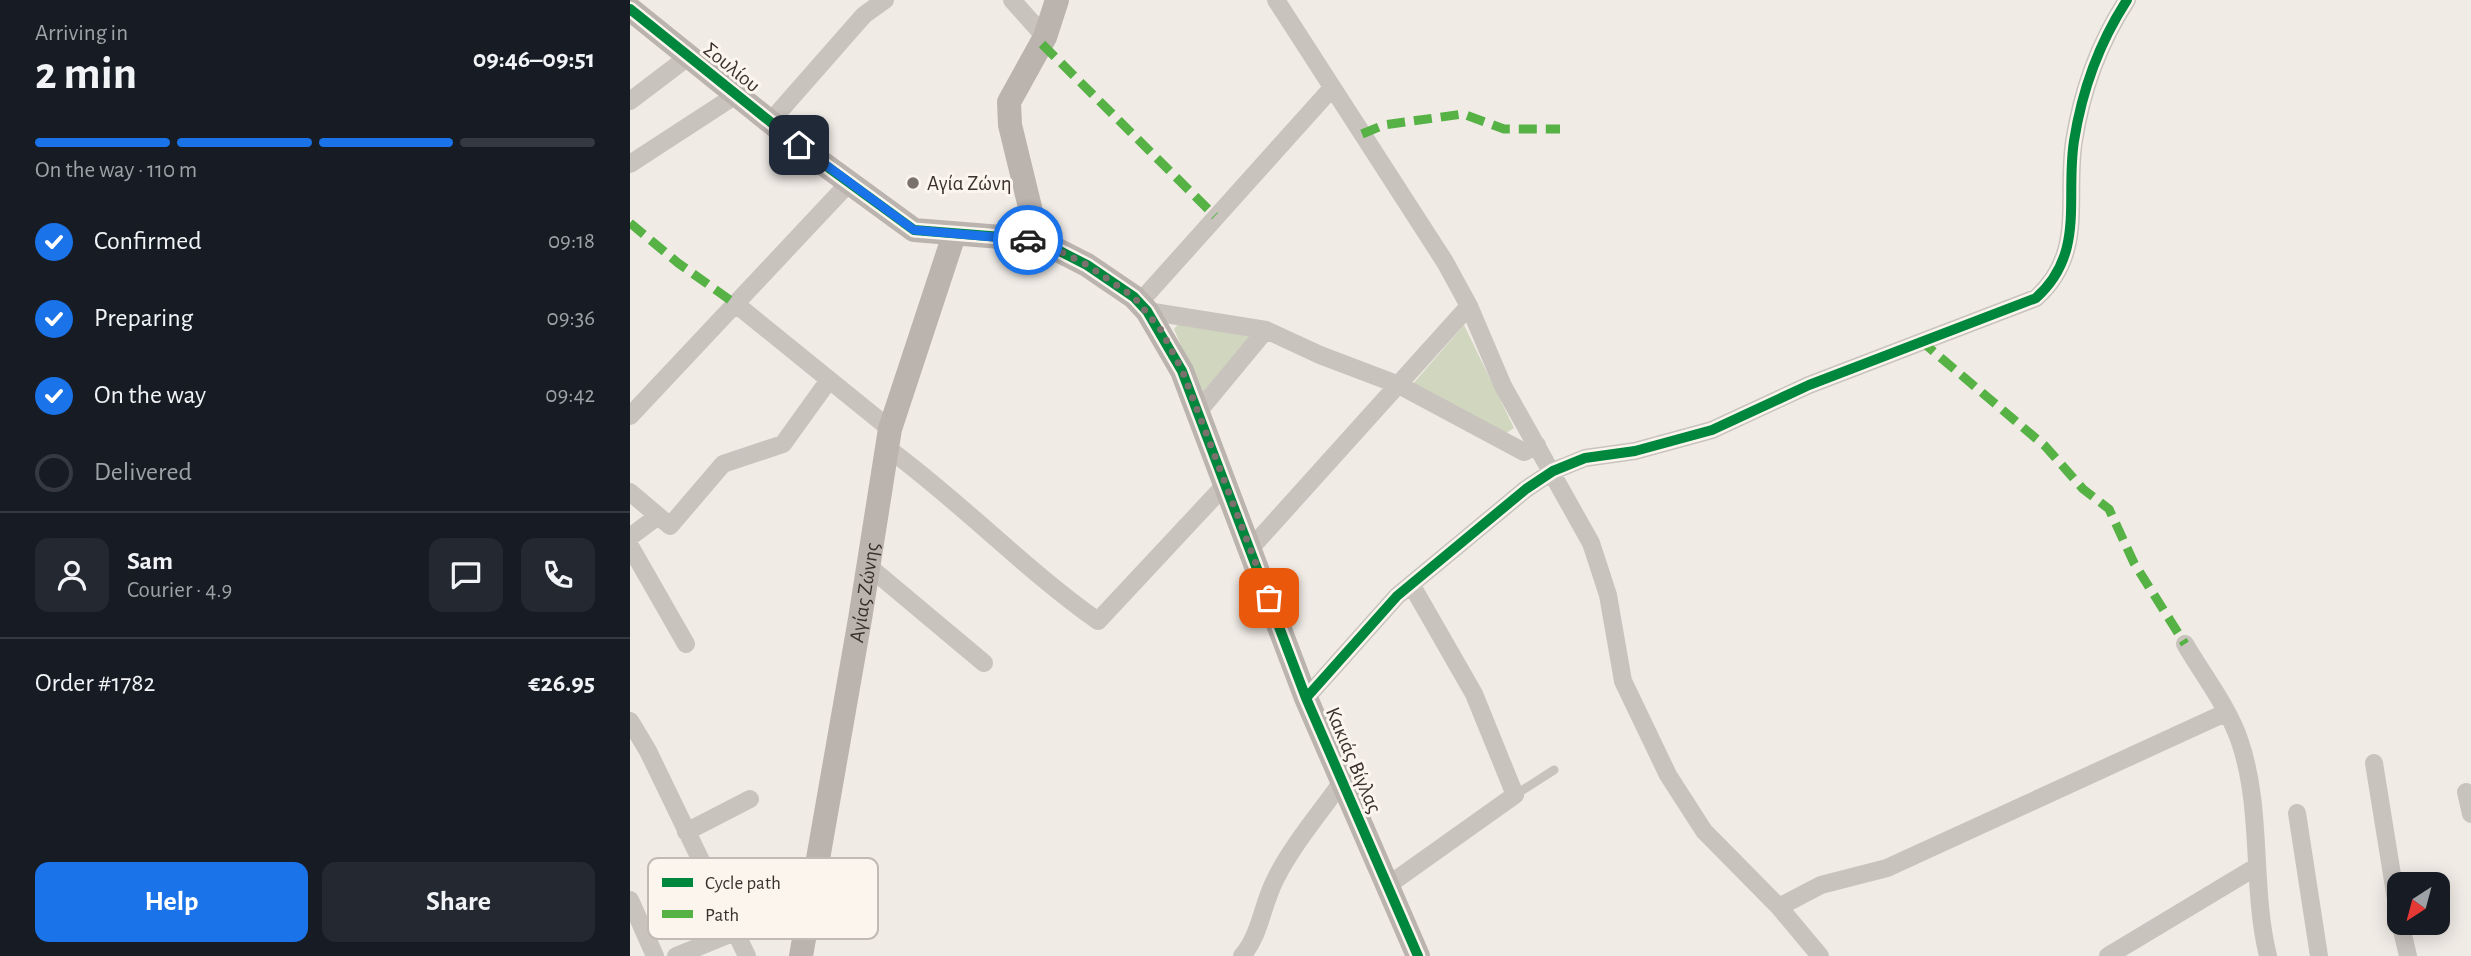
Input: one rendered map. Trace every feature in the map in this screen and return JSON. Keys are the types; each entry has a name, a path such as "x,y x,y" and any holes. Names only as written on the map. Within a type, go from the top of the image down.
{"street":[{"path":"770,122 864,15 885,0"},
{"path":"1012,0 1045,37"},
{"path":"1038,240 1010,125 1009,102 1045,37 1056,0"},
{"path":"1276,0 1445,262 1469,306 1530,449 1591,543 1608,595 1623,681 1668,775 1704,831 1779,907 1820,956"},
{"path":"1307,698 1386,607 1546,475 1584,458 1635,451 1712,430 1821,380 2036,298 2055,281 2066,255 2072,205 2074,143 2085,86 2108,29 2127,0"},
{"name":"Σουλίου","path":"630,9 848,184 914,230 1038,240"},
{"path":"630,101 688,57"},
{"path":"1143,307 1332,88"},
{"path":"630,164 736,95"},
{"path":"630,416 848,184"},
{"name":"Αγίας Ζώνης","path":"818,858 888,438 954,235"},
{"name":"Κακιάς Βίγλας","path":"1038,240 1087,265 1143,307 1173,351 1307,698 1418,956"},
{"path":"737,305 830,380 916,469 1051,587 1098,621 1225,485"},
{"path":"1250,549 1469,306"},
{"path":"1143,307 1266,330 1320,355 1399,385 1530,449"},
{"path":"1198,412 1266,330"},
{"path":"630,492 670,526 723,464 783,444 830,380"},
{"path":"630,537 658,516"},
{"path":"630,545 687,644"},
{"path":"867,565 984,663"},
{"path":"1387,886 1515,795 1474,694 1411,584"},
{"path":"2185,644 2240,741 2249,780 2261,929 2268,956"},
{"path":"1779,907 1812,888 1887,868 2225,713"},
{"path":"630,721 648,751 698,858"},
{"path":"2374,763 2392,872"},
{"path":"1242,956 1255,941 1264,902 1278,874 1343,780"},
{"path":"2466,792 2471,814"},
{"path":"685,832 750,799"},
{"path":"2297,813 2319,956"},
{"path":"2108,956 2256,867"},
{"path":"630,900 655,956"},
{"path":"2403,935 2408,956"},
{"path":"676,956 718,939"},
{"path":"738,939 747,956"}],"lane":[{"path":"1515,795 1554,770"}],"green space":[{"path":"1179,323 1253,337 1203,397 1174,329"},
{"path":"1464,325 1514,428 1503,435 1412,385"}],"marked path":[{"path":"1042,44 1215,216"},
{"path":"1362,134 1384,125 1463,114 1504,129 1560,129"},
{"path":"630,223 678,263 737,305"},
{"path":"1920,340 2045,446 2083,489 2109,509 2134,563 2185,644"}],"cycle path":[{"path":"1306,698 1397,596 1526,489 1553,471 1585,458 1635,451 1712,430 1809,385 2036,298 2052,281 2068,244 2074,141 2082,104 2100,50 2127,0"},
{"path":"630,9 814,157 914,230 1038,240 1087,265 1134,297 1147,311 1182,371 1306,698 1418,956"}],"way so far":[{"path":"1028,240 1038,240 1087,265 1134,297 1161,330 1182,370 1269,598"}],"place":[{"name":"Αγία Ζώνη","path":"913,183"}],"route":[{"path":"799,145 848,184 914,230 1028,240"}]}
